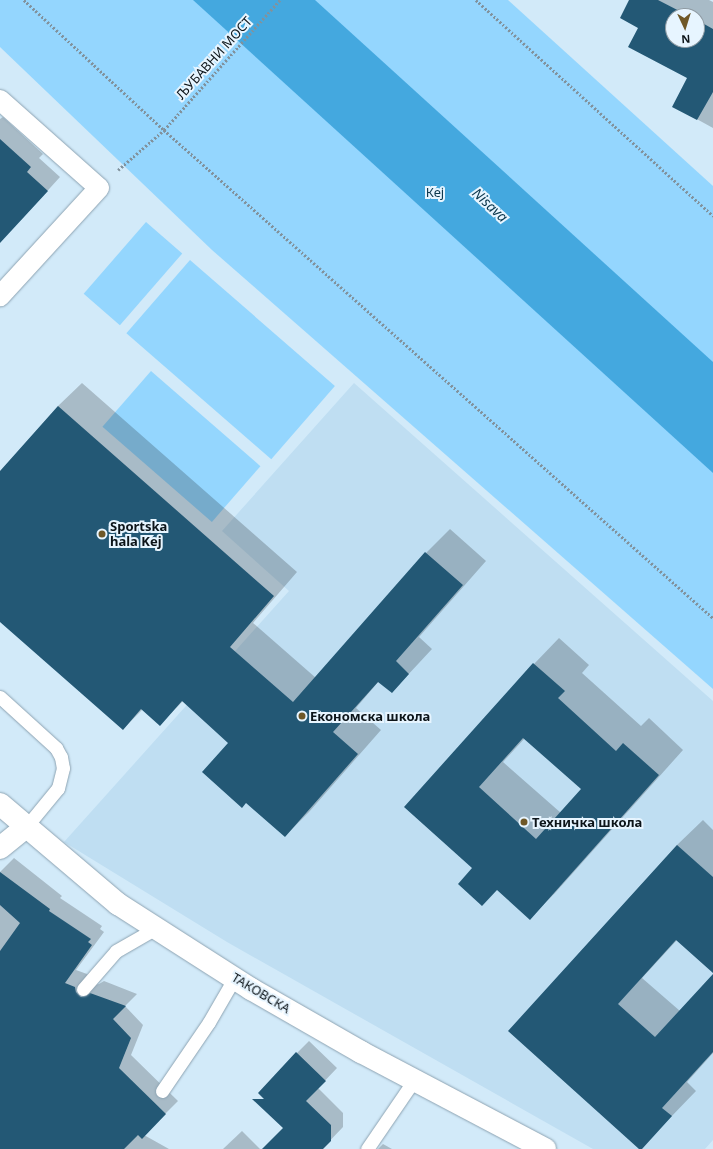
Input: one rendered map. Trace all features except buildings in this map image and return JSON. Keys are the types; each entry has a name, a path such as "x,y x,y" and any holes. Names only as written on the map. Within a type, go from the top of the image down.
{"street":[{"path":"0,100 99,188 0,296"},
{"name":"ТАКОВСКА","path":"0,804 118,904 235,977 361,1052 545,1149"},
{"path":"0,848 26,827"}],"lane":[{"path":"0,697 56,748 61,757 63,768 58,788 26,827"},
{"path":"83,990 116,950 156,928"},
{"path":"162,1091 209,1022 235,977"},
{"path":"366,1149 414,1080"}],"path":[{"path":"24,0 164,130 713,618"},
{"name":"ЉУБАВНИ МОСТ","path":"99,188 164,130 280,0"},
{"path":"476,0 713,216"}],"shaded area":[{"path":"354,383 713,701 713,1140 705,1149 593,1149 227,942 64,842 289,591 222,531"}],"green space":[{"name":"Кеј","path":"0,0 508,0 713,186 713,689 212,250 0,47"},
{"path":"146,222 182,253 120,325 84,294"},
{"path":"190,260 335,386 271,459 126,333"},
{"path":"151,371 260,466 212,522 102,427"}],"water":[{"name":"Nisava","path":"193,0 315,0 713,362 713,473"}],"place":[{"name":"Sportska hala Kej","path":"102,534"},
{"name":"Економска школа","path":"302,716"},
{"name":"Техничка школа","path":"524,822"}]}
